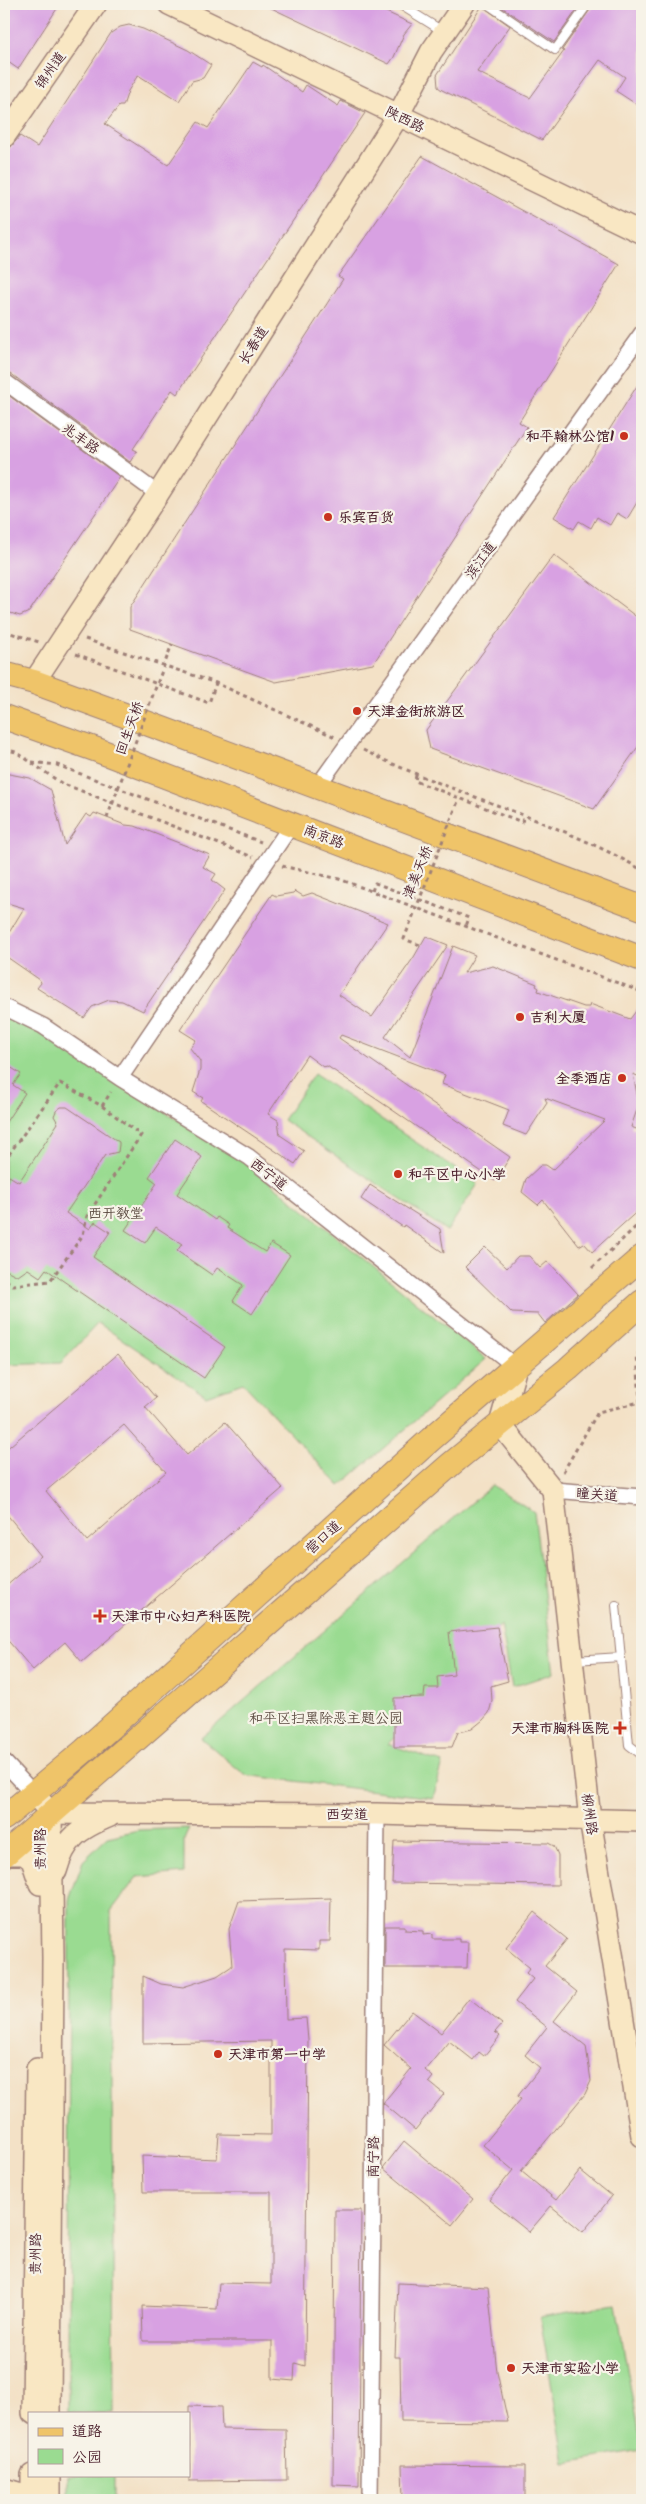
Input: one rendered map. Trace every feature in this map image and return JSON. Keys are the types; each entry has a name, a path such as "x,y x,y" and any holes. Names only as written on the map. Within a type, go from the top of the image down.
{"main road":[{"path":"4,674 34,682 642,908"},
{"name":"南京路","path":"4,717 100,751 642,959"},
{"name":"营口道","path":"4,1818 84,1751 430,1440 642,1256"},
{"name":"营口道","path":"5,1854 435,1478 568,1369 642,1302"}],"street":[{"name":"锦州道","path":"4,137 96,4"},
{"name":"长春道","path":"34,682 158,494 398,116 431,52 464,4"},
{"name":"陕西路","path":"183,7 398,116 642,233"},
{"name":"滨江道","path":"317,787 642,333"},
{"name":"兆丰路","path":"4,381 158,494"},
{"path":"120,1078 292,824"},
{"name":"西宁道","path":"4,1007 43,1026 120,1078 249,1157 516,1367"},
{"path":"516,1367 500,1424 553,1490"},
{"name":"瞳关道","path":"553,1490 642,1497"},
{"name":"柳州路","path":"553,1490 590,1819 642,2136"},
{"path":"4,1762 33,1792"},
{"name":"贵州路","path":"33,1792 46,1818 50,2412"},
{"path":"46,1884 60,1856 75,1834 88,1825 118,1813"},
{"name":"西安道","path":"46,1818 118,1813 377,1814 642,1821"},
{"name":"南宁路","path":"370,2500 377,1814"},
{"path":"5,1854 24,1854 32,1860 46,1884"},
{"name":"贵州路","path":"33,2412 46,1884"},
{"path":"32,2476 40,2499"},
{"path":"40,2499 50,2476"},
{"path":"4,2489 40,2499"}],"lane":[{"path":"399,4 445,32"},
{"path":"487,4 554,50 588,4"},
{"path":"616,1605 629,1745 642,1755"},
{"path":"572,1660 587,1657 621,1657"}],"path":[{"path":"4,631 114,667 209,703 216,683"},
{"name":"回生天桥","path":"108,818 172,644"},
{"path":"4,749 16,752 61,783 266,862 340,879 642,992"},
{"path":"31,762 57,765 276,848"},
{"path":"416,775 415,781 459,799 522,822 524,816"},
{"name":"津美天桥","path":"420,945 404,939 418,899 459,799"},
{"path":"372,891 376,883 469,918 466,926"},
{"path":"4,1160 60,1083 102,1106 141,1135 88,1216 83,1235 50,1281 13,1285 4,1279"},
{"path":"592,1268 642,1221"},
{"path":"553,1490 598,1412 640,1402 636,1356 642,1351"}],"green space":[{"name":"西开教堂","path":"4,1014 40,1033 244,1161 486,1359 340,1486 243,1383 206,1396 98,1323 61,1363 4,1365"},
{"path":"314,1074 478,1184 447,1231 283,1120"},
{"name":"和平区扫黑除恶主题公园","path":"492,1485 534,1512 554,1673 512,1687 501,1625 388,1744 443,1763 433,1798 245,1775 201,1738"},
{"path":"189,1828 184,1840 184,1873 137,1877 111,1911 114,2412 68,2412 69,1900 83,1861 108,1837 138,1830"},
{"path":"616,2304 641,2450 565,2463 540,2317"},
{"path":"68,2476 114,2476 114,2500 68,2500"}],"building":[{"path":"4,4 60,4 18,69 4,59"},
{"path":"263,4 369,4 412,24 404,34 389,64"},
{"path":"497,4 581,4 554,42"},
{"path":"594,4 635,4 642,11 642,108 616,91 625,77 600,60 542,140 438,87 437,75 482,6 510,26 477,72 530,98 564,51 562,50"},
{"path":"129,25 143,29 188,50 211,65 203,78 192,81 179,101 138,75 128,91 123,106 119,106 105,124 168,165 198,122 208,128 253,62 262,67 263,65 302,92 306,85 338,106 341,101 365,113 177,394 172,390 133,449 137,451 130,462 10,373 4,372 4,149 10,148 20,136 37,147 111,33 120,27"},
{"name":"乐宾百货","path":"422,156 619,264 519,422 527,427 373,664 276,682 130,629 130,607 343,279 338,276"},
{"name":"和平翰林公馆1","path":"642,378 642,494 627,519 617,513 610,525 597,517 591,528 579,521 574,529 554,517"},
{"path":"4,392 120,477 29,612 20,616 4,611"},
{"path":"554,555 642,621 642,741 594,809 430,749 426,730"},
{"path":"4,773 30,778 51,790 65,845 86,814 91,817 94,813 125,825 135,826 210,855 203,867 216,874 212,880 225,890 143,1011 122,1001 109,1000 92,1007 84,1018 37,988 41,983 40,980 4,955 4,941 24,908 4,902"},
{"path":"295,891 303,896 312,893 388,923 339,995 372,1017 414,957 426,936 448,945 385,1037 410,1057 453,946 475,955 464,973 493,966 537,984 538,991 584,1007 589,1007 590,1004 630,1019 642,1003 642,1078 633,1074 639,1104 631,1127 642,1131 642,1207 592,1252 584,1243 579,1246 543,1200 538,1205 522,1192 526,1179 541,1165 546,1165 553,1170 605,1120 545,1098 547,1103 526,1135 503,1126 509,1110 442,1084 445,1075 341,1035 339,1038 510,1157 495,1181 327,1066 323,1067 307,1055 268,1114 278,1120 280,1135 304,1151 295,1164 201,1101 203,1098 193,1092 200,1070 200,1061 190,1048 196,1040 180,1030 272,894 276,896"},
{"path":"4,1063 21,1074 13,1085 25,1093 4,1125"},
{"path":"61,1107 67,1107 119,1142 118,1152 105,1155 66,1213 90,1229 95,1222 110,1232 93,1257 225,1347 204,1378 46,1269 40,1277 28,1269 18,1276 4,1269 4,1186 9,1176 19,1182 58,1123 54,1116"},
{"path":"175,1139 202,1157 177,1194 215,1220 217,1217 229,1225 227,1228 265,1252 271,1243 290,1255 252,1314 233,1301 243,1285 217,1268 212,1275 177,1251 182,1244 156,1227 145,1243 125,1230 157,1183 149,1177"},
{"path":"370,1185 440,1229 444,1253 404,1225 403,1227 361,1199"},
{"path":"485,1247 507,1268 518,1256 529,1256 540,1268 548,1261 578,1294 545,1323 538,1314 512,1313 465,1267"},
{"path":"118,1354 156,1398 145,1407 187,1455 225,1422 283,1488 82,1662 65,1642 33,1670 4,1636 4,1588 41,1556 4,1511 4,1451","holes":["124,1425 166,1472 87,1541 46,1491"]},
{"path":"497,1627 508,1681 491,1686 492,1701 489,1713 483,1720 472,1729 458,1732 452,1747 394,1747 394,1698 424,1697 425,1688 438,1688 437,1677 454,1675 449,1632"},
{"path":"394,1841 548,1843 554,1846 558,1855 558,1885 392,1883"},
{"path":"331,1898 330,1941 319,1941 319,1950 285,1949 286,2019 306,2018 308,2040 305,2366 295,2363 294,2381 272,2379 272,2341 143,2341 142,2306 217,2309 219,2283 271,2284 271,2192 143,2192 142,2156 217,2159 219,2134 271,2135 271,2041 143,2043 143,1976 161,1984 183,1987 217,1976 232,1966 229,1929 239,1901"},
{"path":"534,1912 567,1939 545,1966 577,1992 554,2021 586,2046 591,2081 585,2094 521,2171 556,2200 580,2170 612,2196 583,2232 551,2206 529,2232 489,2200 513,2170 483,2145 521,2099 517,2097 540,2068 525,2055 547,2027 515,2002 533,1979 526,1973 530,1968 506,1948"},
{"path":"385,1926 405,1926 405,1930 423,1931 423,1935 432,1934 432,1939 459,1939 459,1942 468,1942 467,1968 385,1968"},
{"path":"469,1998 502,2024 495,2032 500,2036 484,2056 479,2052 473,2060 449,2041 425,2070 433,2077 429,2082 444,2094 415,2130 383,2103 411,2069 384,2045 412,2011 441,2033"},
{"path":"404,2141 473,2199 452,2225 383,2168"},
{"path":"335,2210 361,2210 359,2486 333,2485"},
{"path":"398,2283 488,2287 497,2372 508,2422 401,2421 400,2357 395,2357"},
{"path":"189,2406 221,2407 222,2429 286,2430 287,2480 189,2481"},
{"path":"402,2465 525,2466 525,2500 403,2500"}],"place":[{"name":"和平翰林公馆1","path":"624,436"},
{"name":"乐宾百货","path":"328,517"},
{"name":"天津金街旅游区","path":"357,711"},
{"name":"吉利大厦","path":"520,1017"},
{"name":"全季酒店","path":"622,1078"},
{"name":"和平区中心小学","path":"398,1174"},
{"name":"天津市中心妇产科医院","path":"100,1616"},
{"name":"天津市胸科医院","path":"620,1728"},
{"name":"天津市第一中学","path":"218,2054"},
{"name":"天津市实验小学","path":"511,2368"}]}
